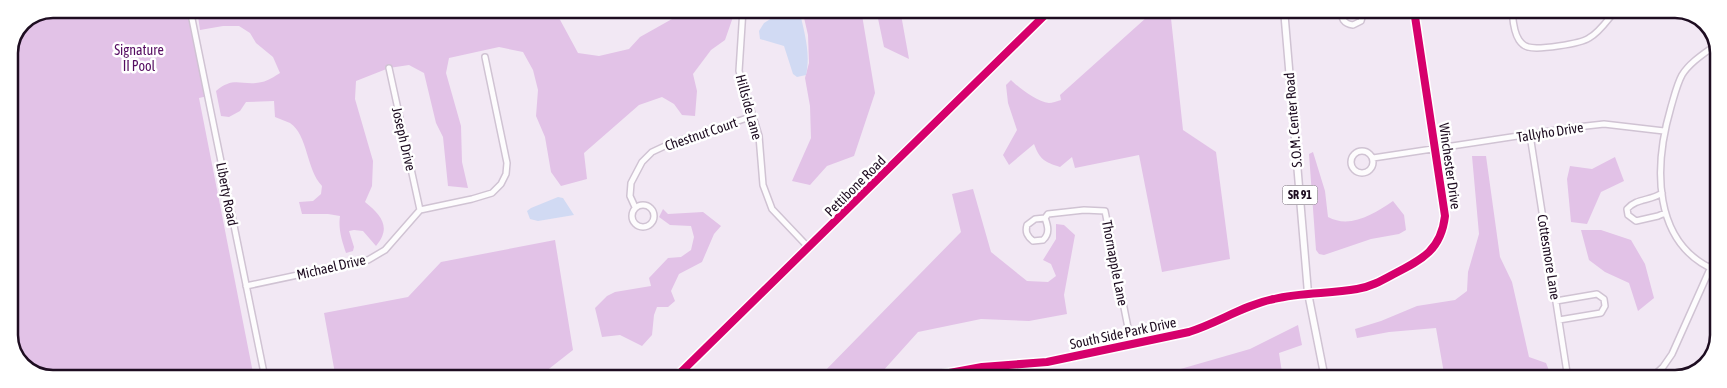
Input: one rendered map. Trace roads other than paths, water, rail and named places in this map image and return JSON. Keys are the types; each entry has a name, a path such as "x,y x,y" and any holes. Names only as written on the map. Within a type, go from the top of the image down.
{"main road":[{"name":"S.O.M. Center Road","path":"1285,18 1308,293 1324,370"}],"street":[{"name":"Liberty Road","path":"192,18 263,370"},
{"name":"Hillside Lane","path":"742,18 739,71 759,136 763,184 772,210 809,248"},
{"name":"Pettibone Road","path":"683,370 1043,18"},
{"path":"1342,18 1346,23 1353,25 1361,18"},
{"name":"Winchester Drive","path":"1308,293 1355,290 1370,286 1416,263 1430,251 1440,238 1445,216 1415,18"},
{"path":"1513,18 1515,32 1519,41 1525,47 1535,48 1589,38 1610,18"},
{"path":"1709,50 1682,74 1664,131 1660,172 1665,213 1676,238 1694,257 1710,268"},
{"path":"420,210 472,199 492,192 501,184 506,174 508,163 485,57"},
{"name":"Joseph Drive","path":"389,68 420,210"},
{"name":"Chestnut Court","path":"635,207 646,205 652,209 654,216 651,223 645,227 635,224 632,217 635,207 630,196 631,183 642,162 652,152 667,145 753,116"},
{"name":"Tallyho Drive","path":"1373,158 1530,135 1577,126 1604,124 1664,131"},
{"name":"Cottesmore Lane","path":"1530,135 1567,370"},
{"path":"1361,151 1368,152 1373,158 1372,168 1366,172 1356,171 1352,165 1352,158 1361,151"},
{"path":"1662,193 1658,196 1632,203 1627,209 1628,216 1636,221 1665,213"},
{"name":"Michael Drive","path":"246,286 368,260 385,250 420,210"},
{"name":"Thornapple Lane","path":"1045,218 1048,214 1084,210 1105,211 1131,344"},
{"path":"1045,218 1048,227 1047,236 1043,240 1033,241 1026,232 1027,225 1035,219 1045,218"},
{"path":"1660,370 1672,354 1710,269"},
{"name":"South Side Park Drive","path":"968,370 982,367 1047,362 1189,332 1204,328 1248,306 1274,298 1308,293"},
{"path":"1556,301 1597,294 1604,299 1605,306 1601,313 1559,320"}],"water":[{"path":"772,18 801,18 808,58 806,75 797,77 793,74 784,46 760,39 759,31 764,23"},
{"path":"558,197 563,198 574,215 538,221 530,219 527,211"}],"park label":[{"name":"Signature II Pool","path":"139,58"}]}
